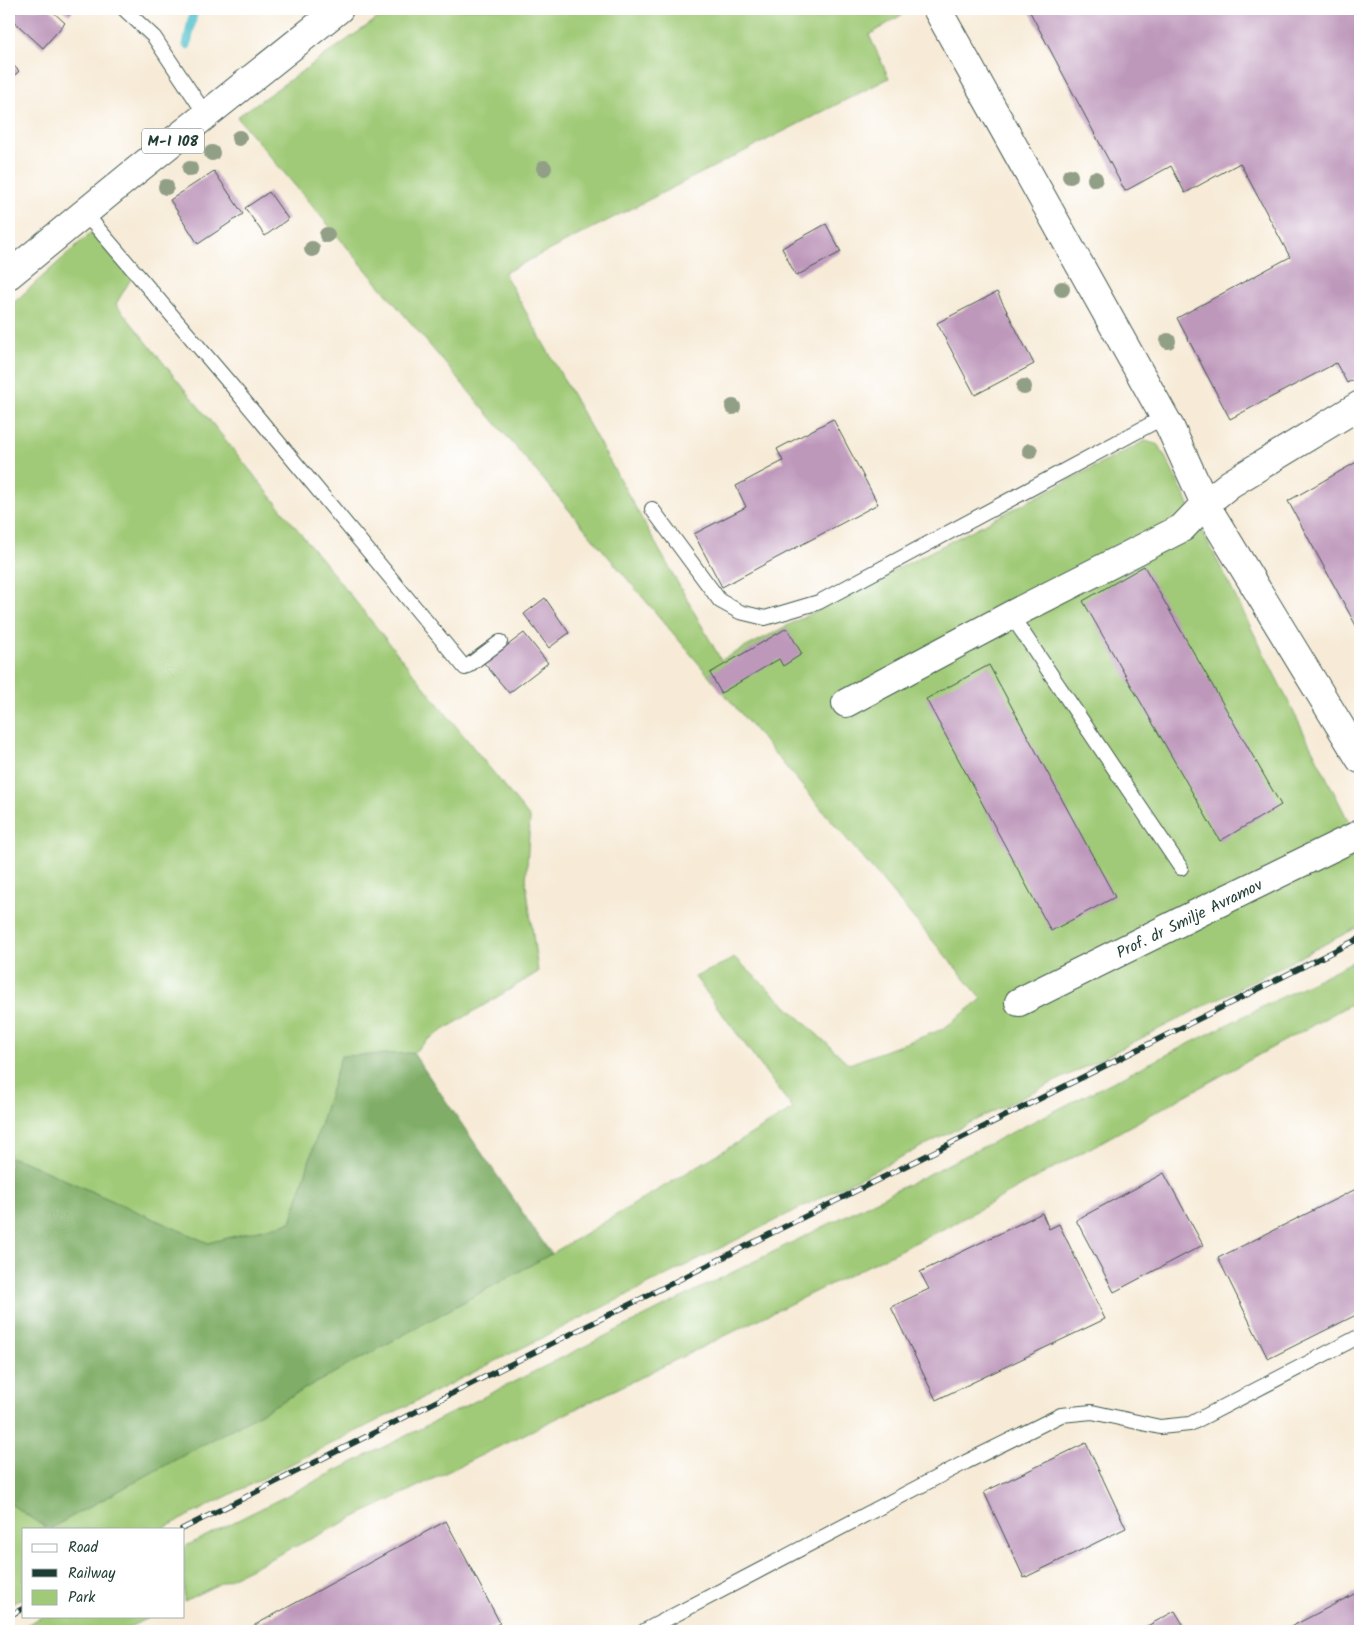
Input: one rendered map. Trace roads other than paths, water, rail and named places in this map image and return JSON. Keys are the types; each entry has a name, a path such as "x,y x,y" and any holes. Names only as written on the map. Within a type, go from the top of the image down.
{"street":[{"name":"M-I 108","path":"9,275 339,9"},
{"path":"937,9 1170,427 1205,504 1360,759"},
{"path":"846,703 1011,615 1182,528 1205,504 1230,484 1360,405"},
{"name":"Prof. dr Smilje Avramov","path":"1019,1002 1360,834"}],"lane":[{"path":"124,9 154,37 206,115"},
{"path":"83,214 95,225 226,379 465,668 500,642"},
{"path":"652,509 720,601 740,612 765,618 819,602 1164,417"},
{"path":"1011,615 1181,868"},
{"path":"644,1631 1061,1414 1092,1412 1160,1427 1190,1424 1360,1336"}],"waterway":[{"path":"187,45 194,9"}],"railway":[{"path":"184,1528 1360,938"},
{"path":"9,1616 22,1609"}]}
